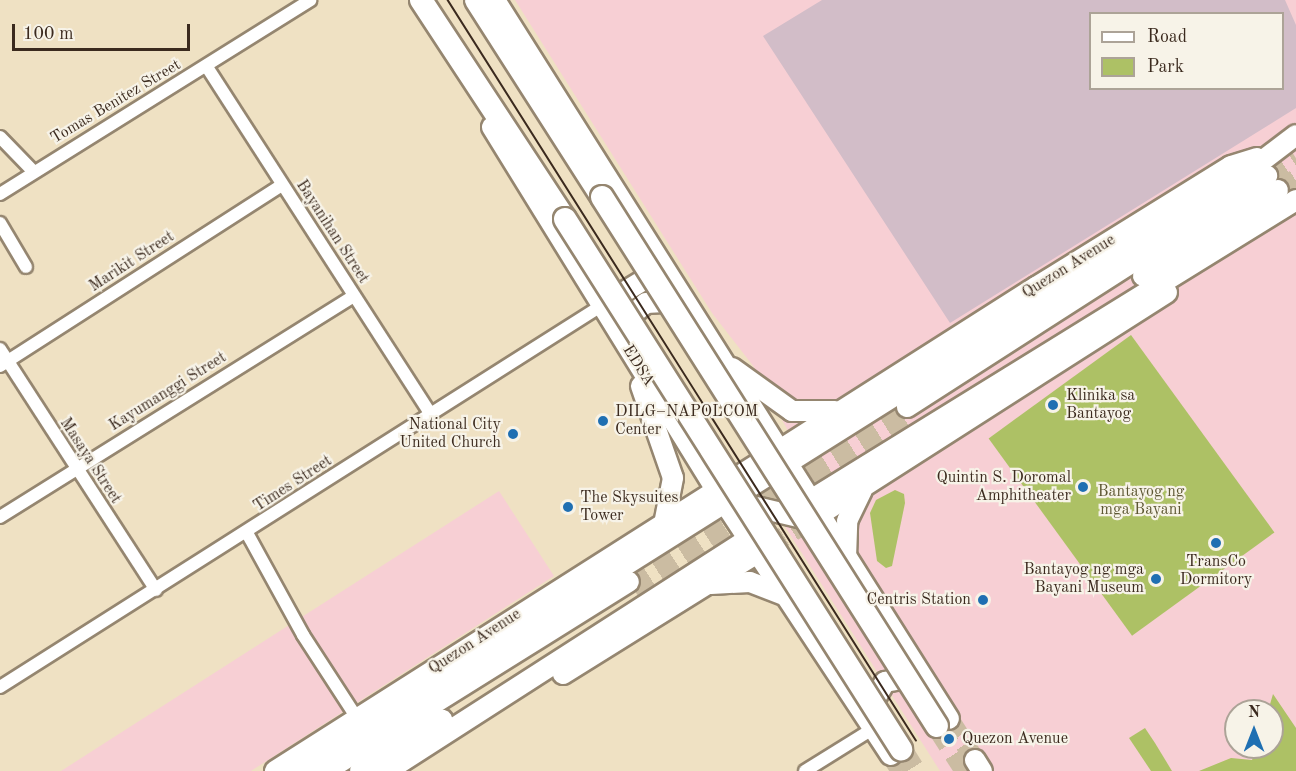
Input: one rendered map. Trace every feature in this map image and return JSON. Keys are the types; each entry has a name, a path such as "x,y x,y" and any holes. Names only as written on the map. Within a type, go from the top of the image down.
{"highway":[{"name":"EDSA","path":"420,0 565,219 896,752"},
{"path":"476,0 943,723"}],"main road":[{"name":"EDSA","path":"420,0 441,47 638,366 757,543 784,595 870,722 896,752"},
{"path":"495,0 782,456 809,513 892,648 912,662"},
{"name":"Quezon Avenue","path":"299,771 724,492 1237,180 1260,157 1296,135"},
{"name":"Quezon Avenue","path":"782,456 843,409 1231,166 1260,157"},
{"path":"911,414 1273,183"},
{"path":"809,513 1296,200"},
{"path":"809,513 865,486 1296,205"},
{"path":"601,306 647,278 658,260"},
{"path":"622,340 627,322 646,303 685,303"},
{"path":"722,360 792,411 843,409"},
{"path":"638,366 673,478 665,519"},
{"path":"846,558 847,521 865,486"},
{"path":"724,492 809,513 846,558 923,679 943,723"},
{"name":"Quezon Avenue","path":"275,771 665,519 724,492"},
{"path":"409,771 700,588 757,543"},
{"path":"387,771 757,543"},
{"path":"700,588 743,581 784,595"},
{"name":"Quezon Avenue","path":"326,771 634,589 360,771"},
{"path":"870,722 873,694 885,682 907,674 923,679"}],"street":[{"name":"Tomas Benitez Street","path":"0,194 33,171 207,66 310,0"},
{"name":"Bayanihan Street","path":"207,66 353,296 432,414"},
{"path":"0,137 33,171"},
{"name":"Marikit Street","path":"4,364 282,185"},
{"path":"0,223 26,267"},
{"name":"Kayumanggi Street","path":"0,517 353,296"},
{"name":"Times Street","path":"0,687 247,533 601,306"},
{"name":"Masaya Street","path":"0,349 4,364 156,590"},
{"path":"247,533 303,635 357,718"},
{"path":"805,771 870,722"}],"shaded area":[{"path":"515,0 1296,0 1296,771 940,771 770,503 812,476 754,367 712,313"},
{"path":"822,0 1285,0 1296,25 1296,108 950,323 763,36"},
{"path":"499,491 554,576 251,771 61,771"}],"green space":[{"name":"Bantayog ng mga Bayani","path":"1131,335 1274,532 1132,636 989,438"},
{"path":"895,490 904,494 905,503 892,566 886,568 877,561 870,513 876,500"},
{"path":"1284,710 1296,728 1296,771 1199,771 1229,759 1284,759"},
{"path":"1145,728 1172,771 1151,771 1129,738"}],"tunnel":[{"path":"1267,176 1296,158"},
{"path":"1278,190 1296,179"},
{"path":"629,582 907,407"},
{"path":"790,500 915,420"},
{"path":"638,596 755,522"},
{"path":"767,547 806,523"},
{"path":"949,719 975,760"},
{"path":"937,726 966,771"},
{"path":"901,749 915,771"},
{"path":"891,755 901,771"}],"tram line":[{"path":"448,0 916,740"}],"place":[{"name":"Klinika sa Bantayog","path":"1053,405"},
{"name":"DILG–NAPOLCOM Center","path":"603,421"},
{"name":"National City United Church","path":"513,434"},
{"name":"Quintin S. Doromal Amphitheater","path":"1083,487"},
{"name":"The Skysuites Tower","path":"568,507"},
{"name":"TransCo Dormitory","path":"1216,543"},
{"name":"Bantayog ng mga Bayani Museum","path":"1156,579"},
{"name":"Centris Station","path":"983,600"},
{"name":"Quezon Avenue","path":"949,739"}]}
